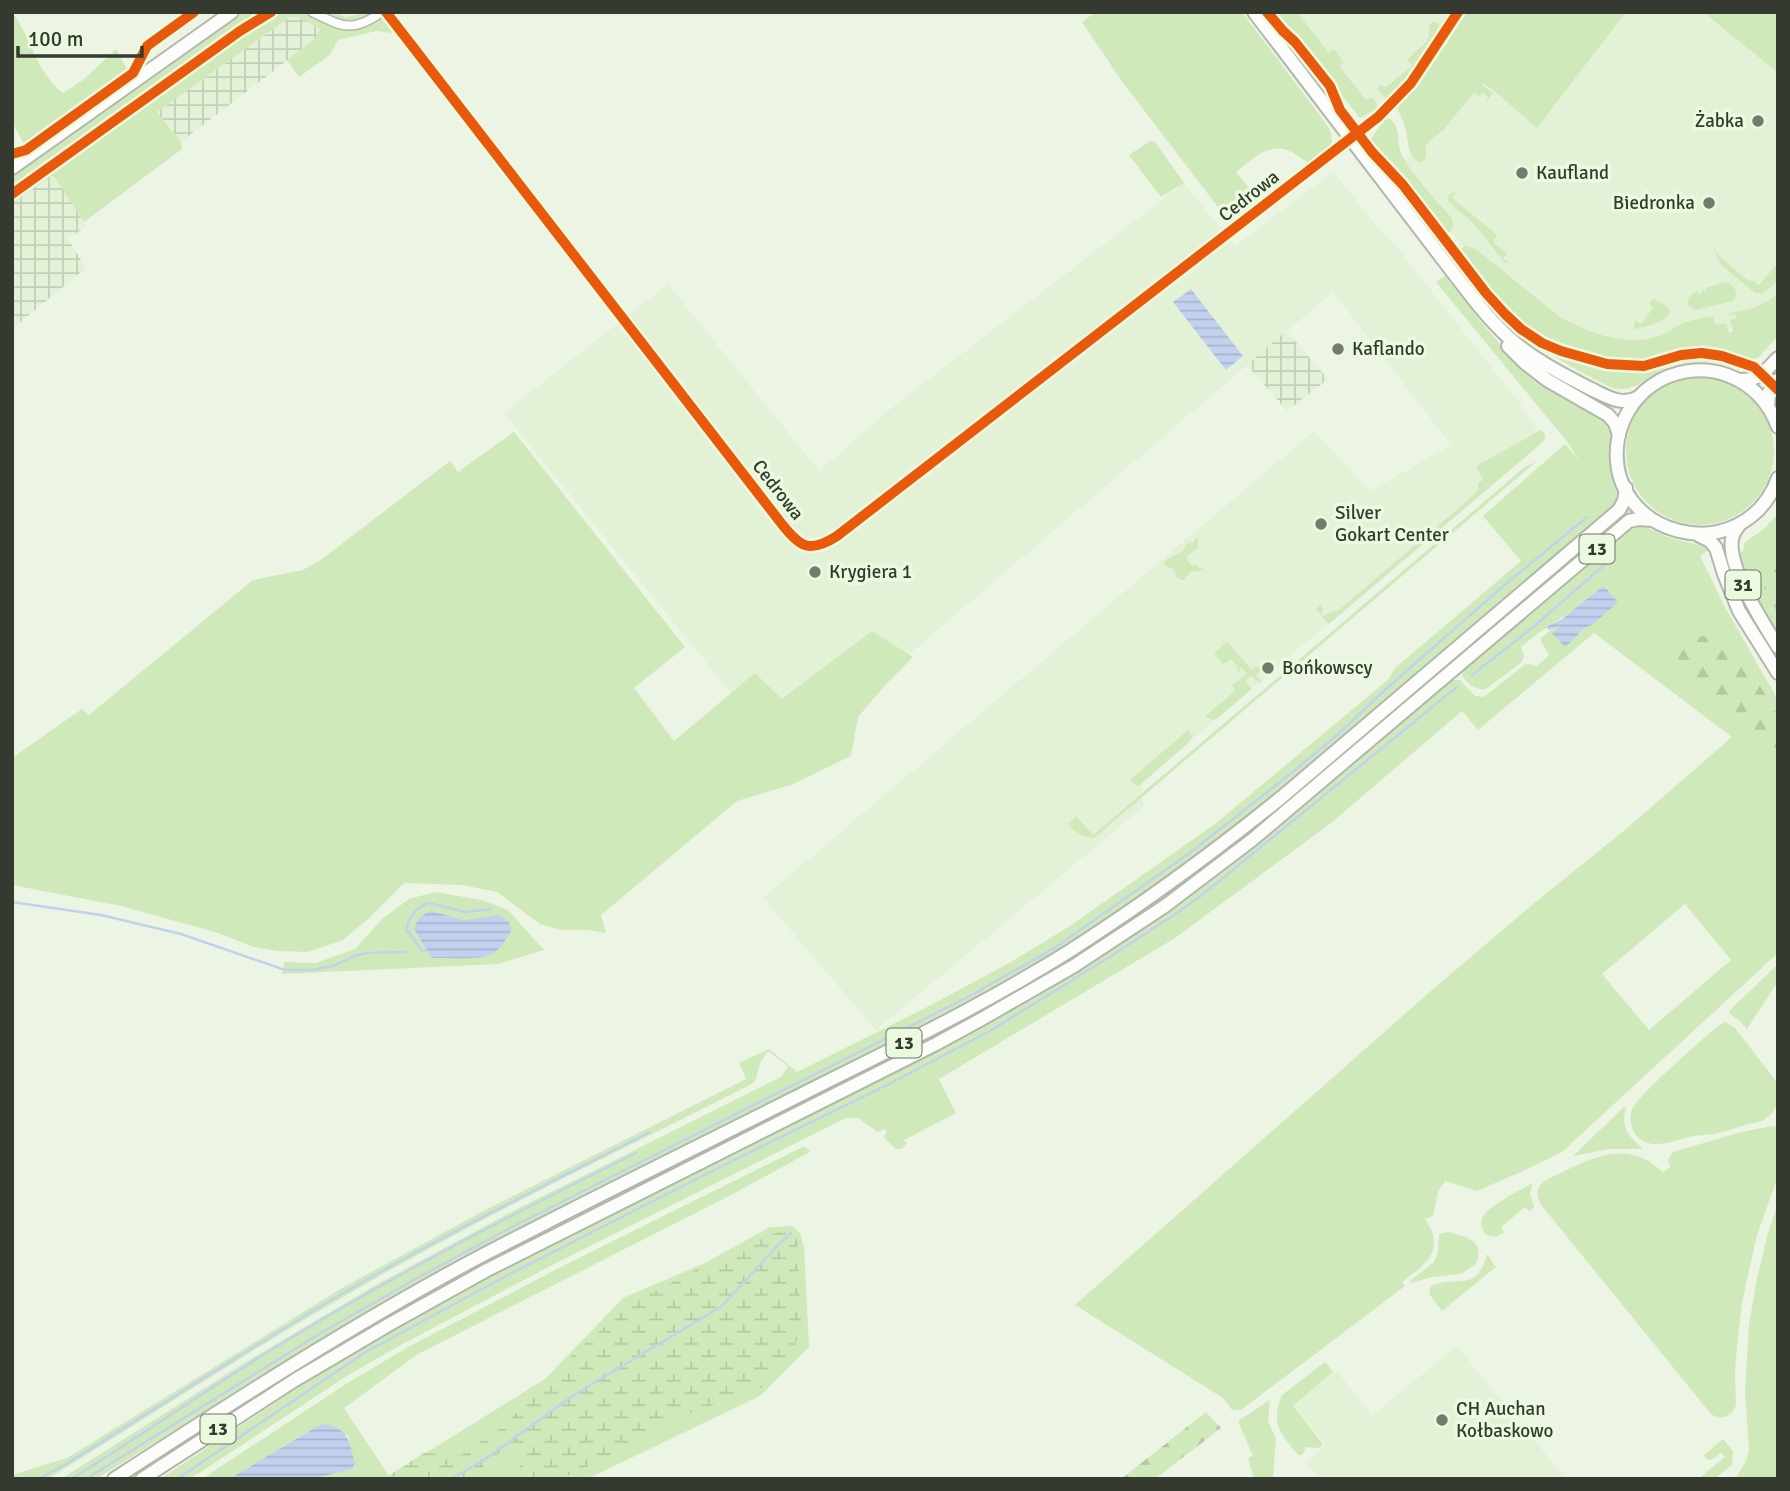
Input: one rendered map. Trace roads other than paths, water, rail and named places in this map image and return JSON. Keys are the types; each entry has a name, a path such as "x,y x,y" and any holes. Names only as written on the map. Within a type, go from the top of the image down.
{"main road":[{"path":"12,169 232,12"},
{"path":"1254,12 1349,140 1478,304 1506,335 1543,363 1617,401 1629,401 1639,397"},
{"path":"1451,270 1466,298 1525,363 1555,386 1608,415 1615,423 1619,435"},
{"path":"1738,380 1757,378 1778,358"},
{"path":"1778,427 1768,407 1755,391 1738,380 1712,371 1684,371 1658,381 1639,397 1626,415 1619,435 1618,462 1626,488 1637,506 1652,520 1671,529 1698,535 1718,533 1741,524 1764,504 1778,478"},
{"path":"1768,407 1769,392 1778,380"},
{"name":"13","path":"114,1479 287,1368 382,1311 562,1215 917,1037 1066,953 1156,893 1243,829 1293,788 1619,510 1626,488"},
{"name":"13","path":"142,1479 295,1380 414,1310 527,1250 936,1044 1074,966 1165,906 1252,841 1629,521 1652,520"},
{"name":"31","path":"1741,524 1732,540 1735,561 1750,599 1778,647"},
{"name":"31","path":"1698,535 1710,541 1716,548 1740,611 1778,673"}],"street":[{"path":"12,194 240,31 271,12"},
{"path":"312,12 341,25 351,26 367,22 384,12"},
{"name":"Cedrowa","path":"384,12 781,523 793,538 808,547 822,545 836,536 1349,140"},
{"path":"1349,140 1378,117 1411,83 1458,12"}],"water":[{"path":"1191,289 1243,356 1226,370 1173,302"},
{"path":"1605,587 1617,603 1565,647 1552,633 1561,625 1549,630 1546,627 1562,619"},
{"path":"432,911 464,920 499,915 508,921 512,929 500,947 486,957 432,958 414,929 420,917"},
{"path":"324,1424 339,1429 347,1438 355,1464 352,1469 313,1479 229,1479 318,1426"}],"waterway":[{"path":"86,1479 319,1334 419,1277 514,1226 968,997 1056,947 1191,852 1289,775 1501,588 1587,517"},
{"path":"1472,675 1532,628 1616,555"},
{"path":"177,1479 366,1352 506,1276 990,1031 1108,958 1202,895 1457,687"},
{"path":"12,902 101,915 181,934 285,970 312,970 333,966 367,953 406,952"},
{"path":"407,930 414,913 429,903 465,912 491,909"},
{"path":"407,933 407,930 422,951 426,950"},
{"path":"38,1479 378,1273 650,1132"},
{"path":"71,1479 243,1368 403,1273 636,1153"},
{"path":"451,1479 484,1460 574,1395 722,1306 791,1233"}],"place":[{"name":"Żabka","path":"1758,121"},
{"name":"Kaufland","path":"1522,173"},
{"name":"Biedronka","path":"1709,203"},
{"name":"Kaflando","path":"1338,349"},
{"name":"Silver Gokart Center","path":"1321,524"},
{"name":"Krygiera 1","path":"815,572"},
{"name":"Bońkowscy","path":"1268,668"},
{"name":"CH Auchan Kołbaskowo","path":"1442,1420"}]}
